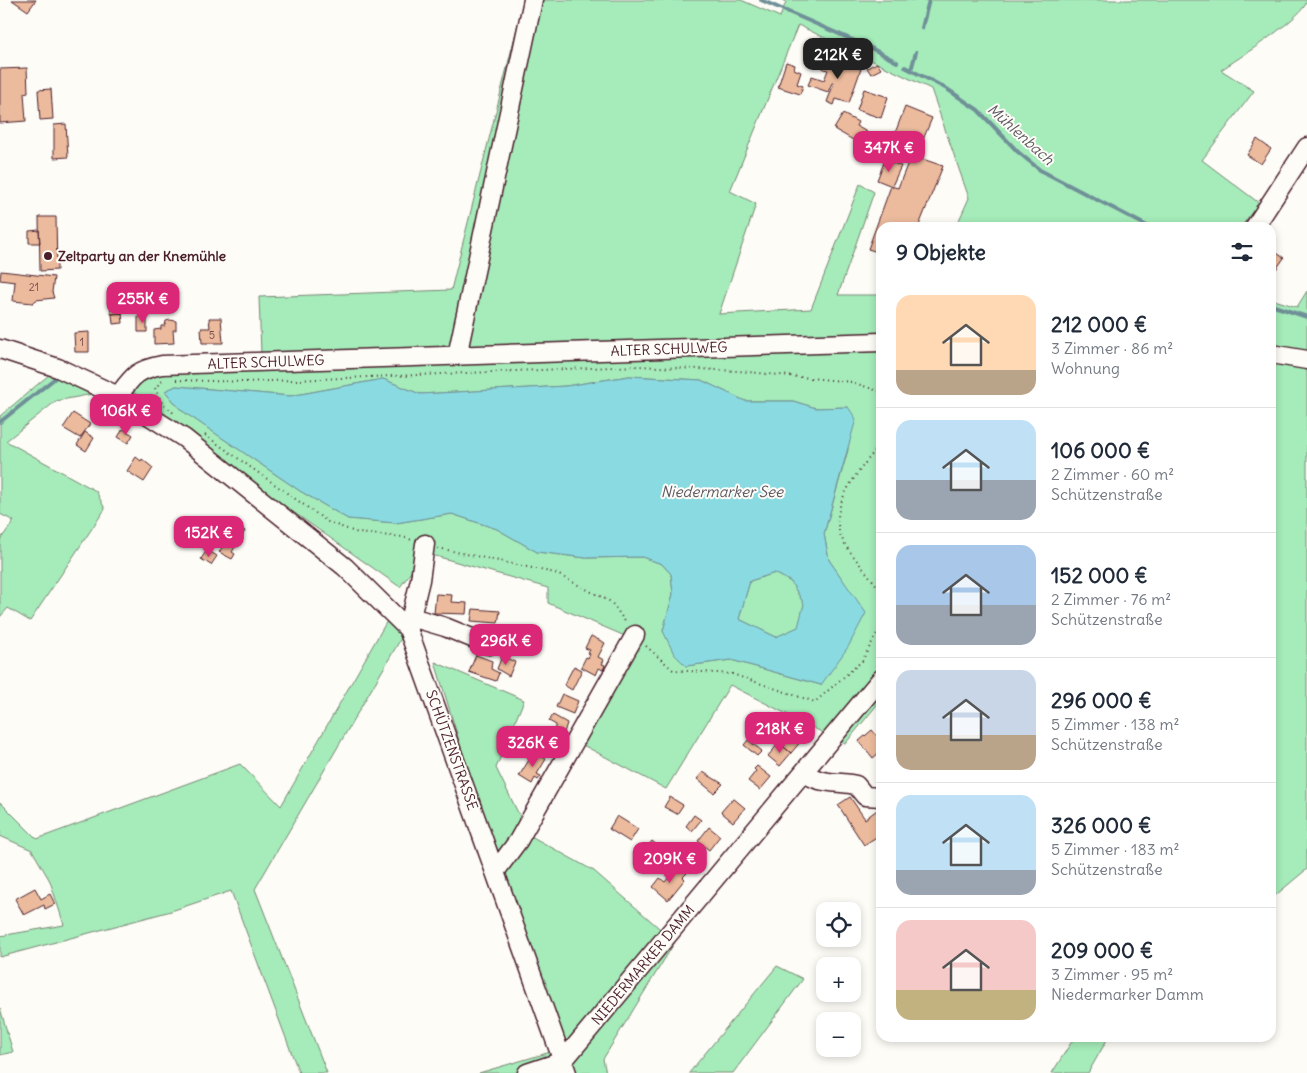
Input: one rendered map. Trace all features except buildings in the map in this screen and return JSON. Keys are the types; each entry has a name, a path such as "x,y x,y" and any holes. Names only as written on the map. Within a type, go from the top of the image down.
{"street":[{"path":"457,356 534,0"},
{"path":"1258,222 1307,147"},
{"name":"ALTER SCHULWEG","path":"118,396 134,374 144,368 162,365 876,342"},
{"name":"SCHÜTZENSTRASSE","path":"0,349 58,368 118,396 184,438 345,567 409,623 565,1067"},
{"path":"1276,355 1307,360"},
{"path":"425,544 420,580 409,623 444,627 489,645"},
{"path":"495,872 518,841 635,635"},
{"name":"NIEDERMARKER DAMM","path":"565,1067 876,685"},
{"path":"804,772 812,779 824,782 856,785 865,796 876,797"},
{"path":"527,1073 565,1067"}],"path":[{"path":"177,415 162,403 155,388 160,381 245,382 639,366 738,371 852,382 876,390"},
{"path":"200,432 328,522 358,533 403,537 425,544 555,573 611,602 635,635 673,670 732,674 815,702 862,662 876,635"},
{"path":"876,450 854,480 838,509 840,535 876,584"}],"green space":[{"path":"524,0 741,0 780,17 786,2 782,0 1307,0 1304,7 1284,26 1221,70 1254,91 1202,160 1259,203 1245,222 958,222 969,198 931,89 798,25 730,191 756,204 719,314 811,309 860,184 874,192 838,295 876,295 876,706 845,744 730,685 666,789 581,744 639,642 548,603 548,588 425,553 400,587 262,490 132,391 156,358 261,354 259,297 451,290","holes":["629,376 701,380 745,401 793,401 816,408 848,407 848,450 824,534 829,560 844,582 821,685 731,660 686,666 663,631 673,594 671,574 662,564 642,557 586,558 537,552 497,529 452,514 396,523 348,519 300,491 181,410 165,391 176,386 290,396 383,379 420,394 566,386"]},
{"path":"1307,291 1307,869 1276,895 1276,301 1297,307"},
{"path":"50,374 98,393 56,401 6,441 96,491 105,509 30,621 8,608 0,617 0,540 14,521 0,514 0,416"},
{"path":"775,573 791,582 804,604 799,627 776,637 739,619 750,581"},
{"path":"388,619 403,635 255,889 327,1073 299,1073 231,891 171,911 0,957 0,936 64,925 50,881 32,850 0,836 0,802 37,839 240,764 281,806"},
{"path":"435,662 524,700 496,768 523,823 496,862"},
{"path":"529,835 594,871 675,942 603,1059 606,1073 575,1073 502,871"},
{"path":"777,966 803,979 733,1073 689,1073"},
{"path":"0,1008 13,1052 0,1055"},
{"path":"1071,1042 1106,1042 1088,1073 1052,1073"},
{"path":"554,1051 546,1073 479,1073"}],"water":[{"name":"Niedermarker See","path":"629,376 701,380 745,401 793,401 816,408 848,407 856,419 824,534 829,560 866,613 848,647 821,685 731,660 686,666 674,654 663,631 673,594 671,574 662,564 642,557 586,558 537,552 497,529 452,514 396,523 348,519 300,491 181,410 165,391 176,386 290,396 383,379 420,394 566,386","holes":["775,573 791,582 804,604 798,627 776,637 739,619 750,581"]}],"waterway":[{"name":"Mühlenbach","path":"761,0 871,48 897,62"},
{"path":"922,28 929,0"},
{"path":"911,70 916,52"},
{"name":"Mühlenbach","path":"905,67 947,89 978,110 1018,152 1040,170 1140,222"},
{"name":"Mühlenbach","path":"1276,307 1307,317"},
{"path":"0,422 54,379"}],"place":[{"name":"Zeltparty an der Knemühle","path":"48,256"}]}
